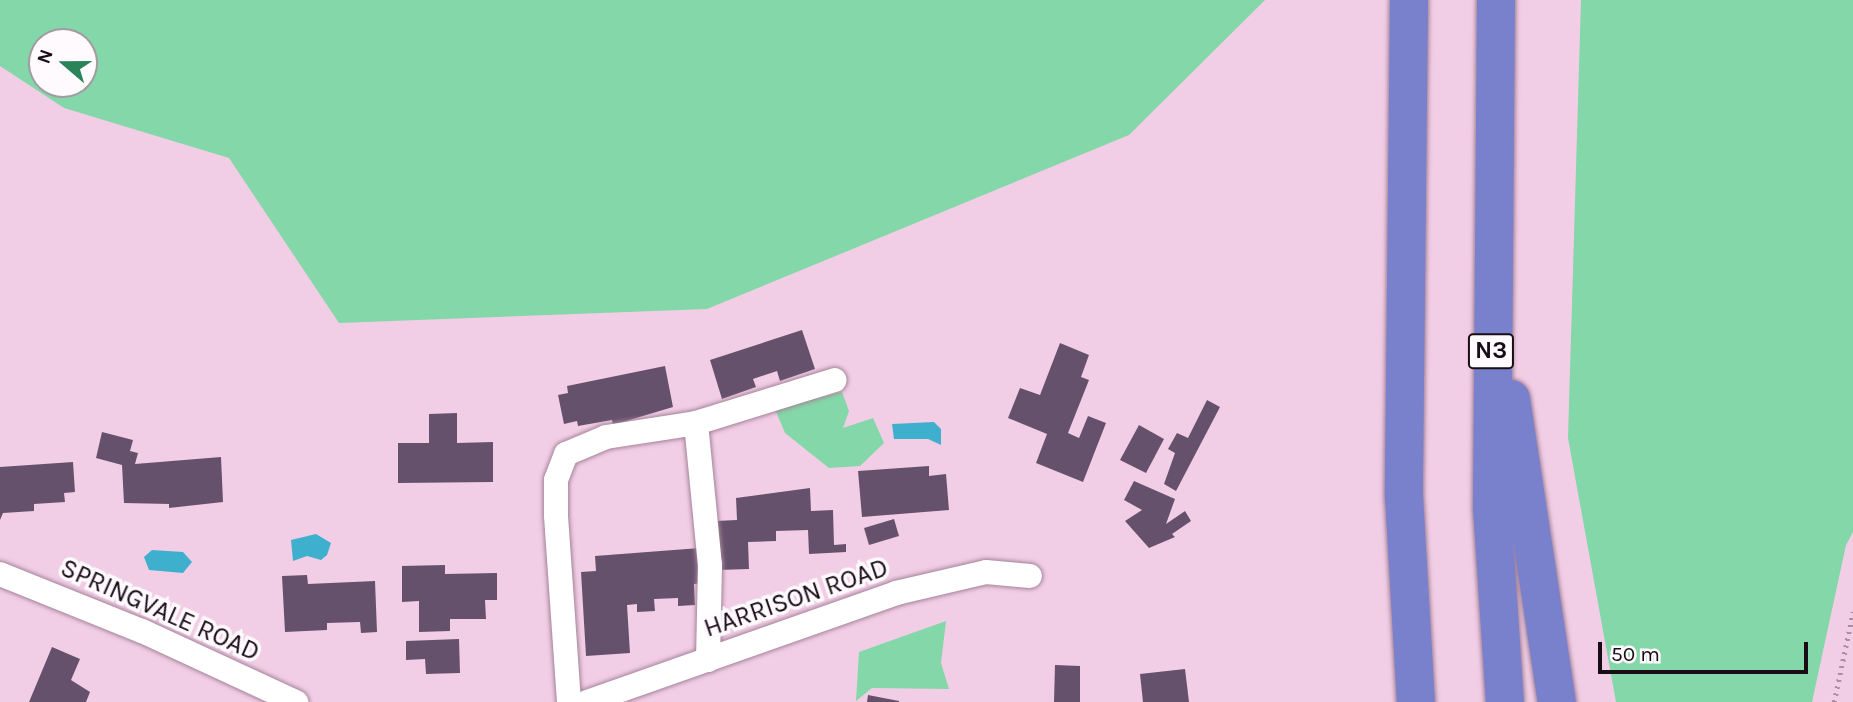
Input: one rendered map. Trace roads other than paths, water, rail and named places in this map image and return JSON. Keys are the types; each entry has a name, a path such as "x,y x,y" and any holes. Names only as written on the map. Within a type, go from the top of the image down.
{"highway":[{"path":"1409,0 1404,496 1416,702"},
{"name":"N3","path":"1496,0 1490,272 1492,508 1506,702"},
{"path":"1490,272 1557,702"}],"street":[{"path":"569,702 556,515 559,464 566,454 606,437 696,423 835,380"},
{"path":"696,423 710,565 708,660"},
{"name":"HARRISON ROAD","path":"587,702 897,593 986,572 1030,576"},
{"name":"SPRINGVALE ROAD","path":"0,574 142,631 294,702"}],"water":[{"path":"934,422 941,429 941,445 928,439 894,439 892,424"},
{"path":"316,534 331,543 327,555 321,560 307,556 293,561 291,540"},
{"path":"152,550 183,552 192,562 183,573 149,570 144,557"}]}
